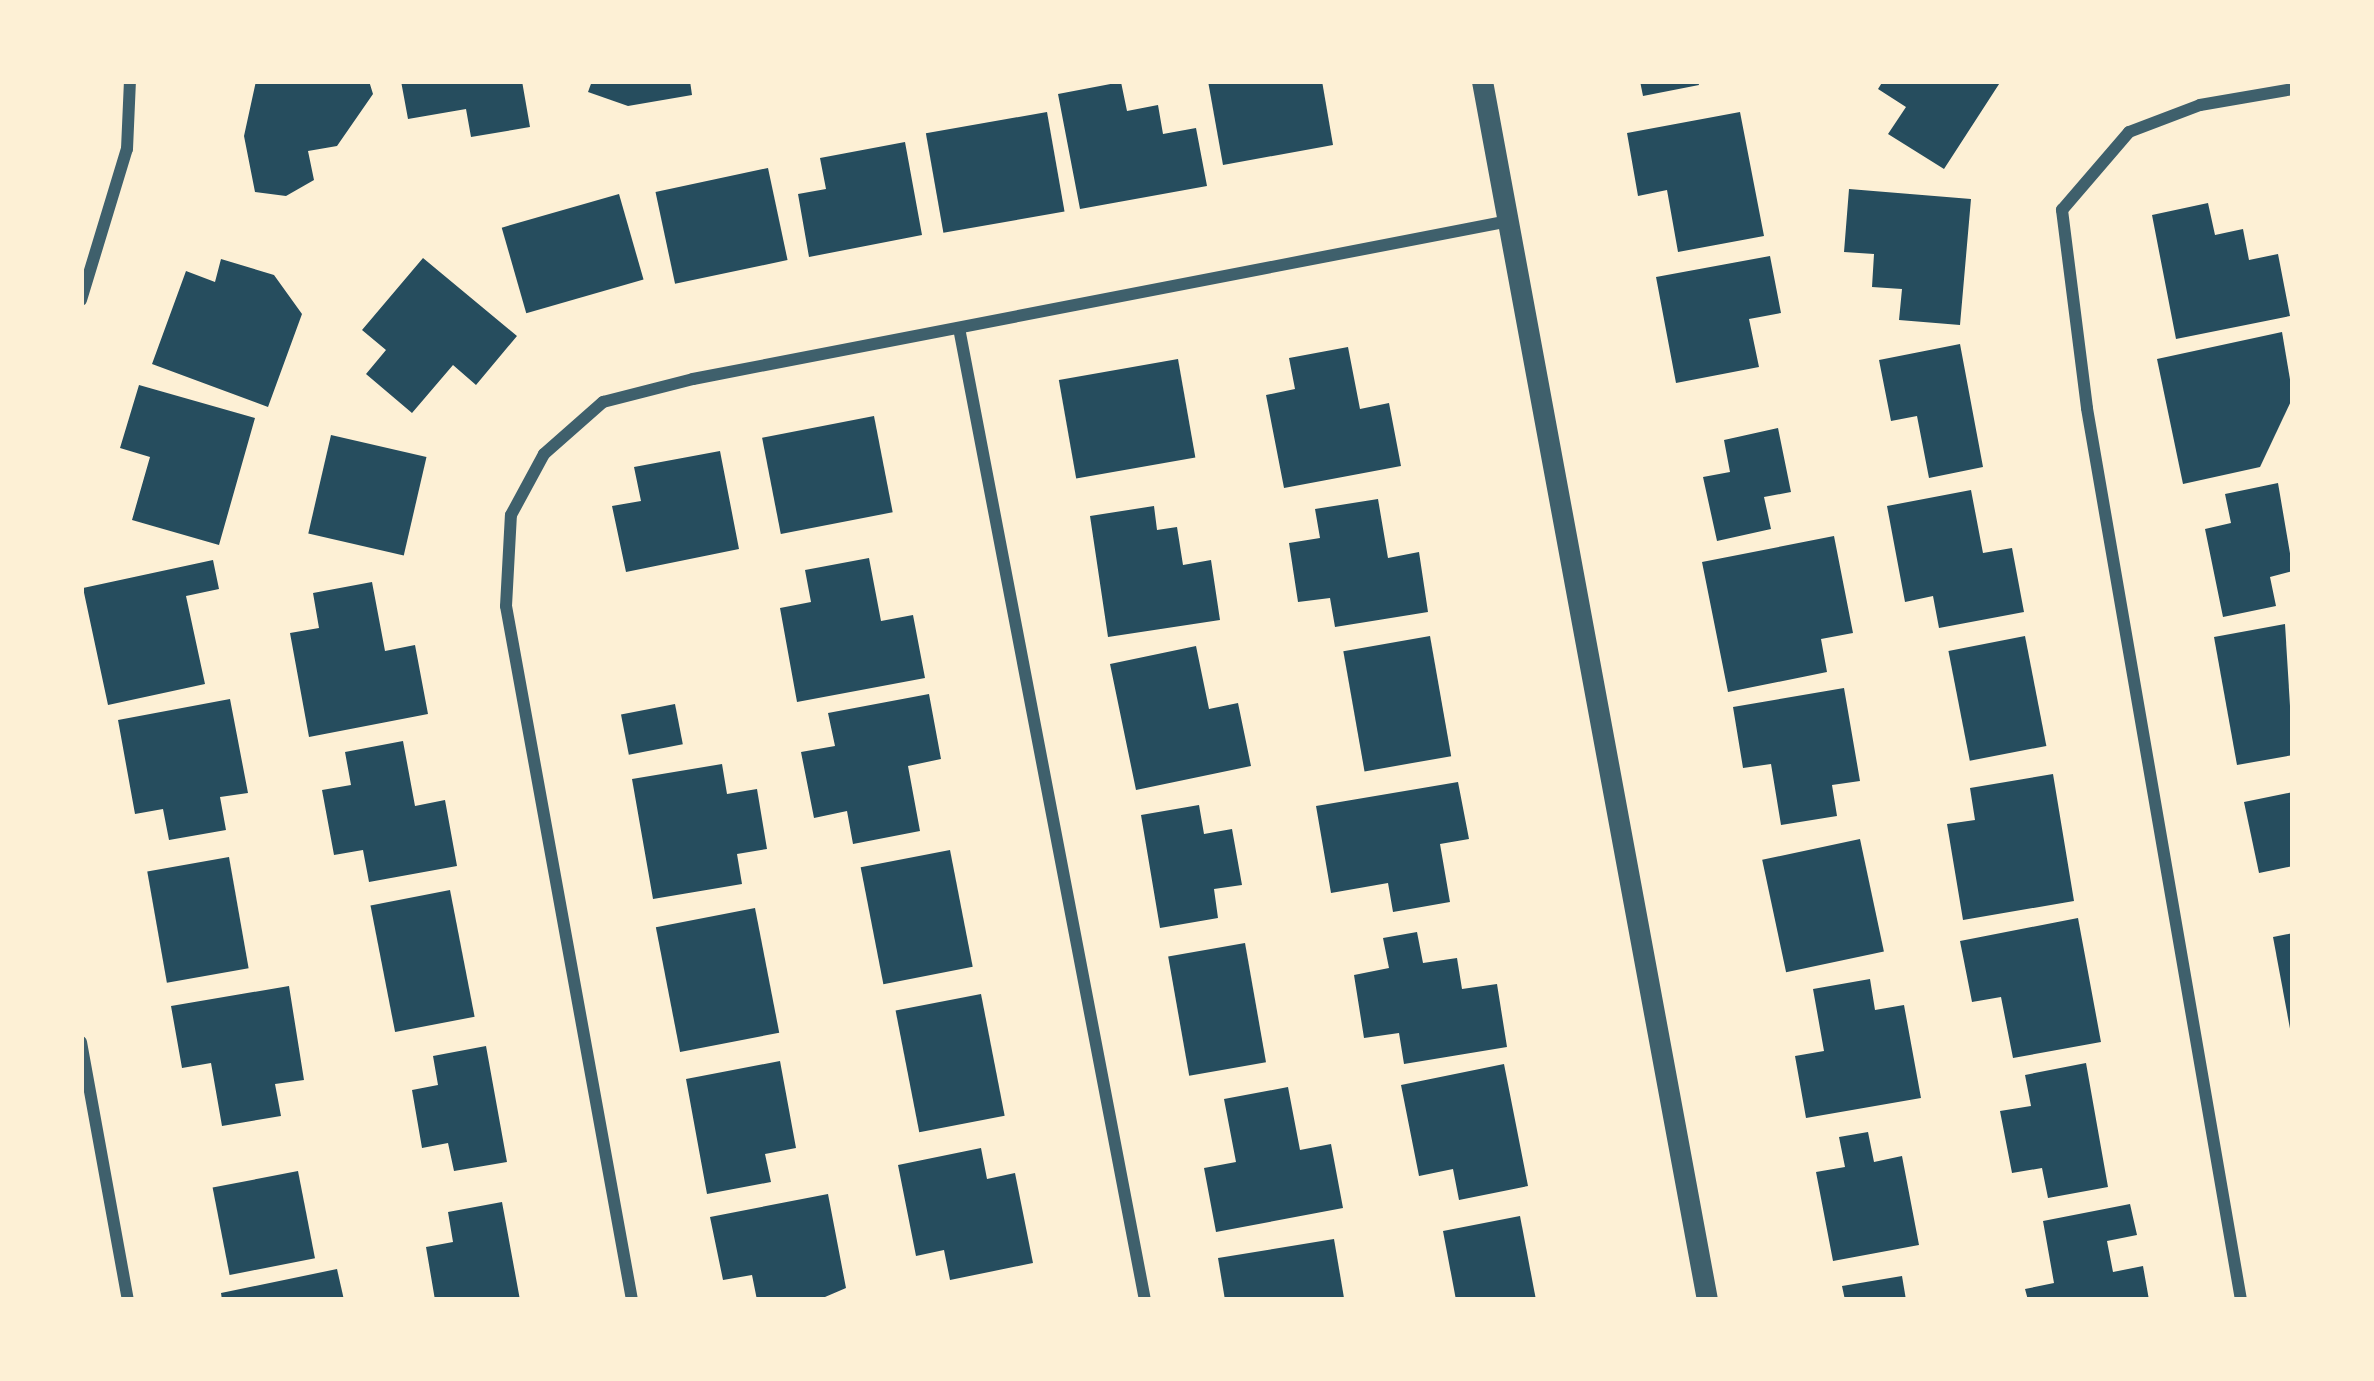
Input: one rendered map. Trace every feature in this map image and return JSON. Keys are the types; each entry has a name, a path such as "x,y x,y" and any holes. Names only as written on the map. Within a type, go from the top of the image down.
{"street":[{"path":"81,300 127,149 130,81"},
{"path":"1482,81 1707,1300"},
{"path":"2241,1300 2087,408 2062,210 2129,132 2200,105 2293,88"},
{"path":"632,1300 506,606 511,515 544,454 604,402 1509,221"},
{"path":"959,328 1145,1300"},
{"path":"81,1042 128,1300"}],"building":[{"path":"256,81 369,81 373,94 337,146 308,151 314,180 286,196 255,192 244,136"},
{"path":"401,81 522,81 530,127 471,137 466,109 408,119"},
{"path":"592,81 690,81 692,95 628,106 588,92"},
{"path":"1208,81 1322,81 1333,145 1223,165"},
{"path":"1640,81 1698,81 1699,85 1643,96"},
{"path":"1883,81 2001,81 1944,169 1888,134 1906,107 1878,89"},
{"path":"1121,82 1127,111 1158,105 1163,134 1196,128 1207,186 1080,209 1058,94"},
{"path":"1047,112 1065,211 943,233 926,133"},
{"path":"1740,112 1764,236 1678,252 1667,190 1638,196 1627,133"},
{"path":"905,142 922,235 809,257 798,194 826,189 820,158"},
{"path":"768,168 788,260 675,284 656,192"},
{"path":"1849,189 1971,199 1960,325 1899,320 1902,289 1872,287 1874,254 1844,252"},
{"path":"619,194 644,280 526,313 502,228"},
{"path":"2208,203 2215,235 2243,229 2249,260 2278,254 2290,316 2176,339 2152,215"},
{"path":"1770,256 1781,313 1749,319 1759,367 1676,383 1656,277"},
{"path":"423,258 517,336 476,385 453,365 412,413 366,374 386,350 362,330"},
{"path":"221,259 274,275 302,314 268,407 152,364 186,271 215,282"},
{"path":"2282,332 2293,397 2260,467 2183,484 2157,359"},
{"path":"1960,344 1983,467 1929,478 1917,416 1891,421 1879,360"},
{"path":"1348,347 1360,409 1389,403 1401,466 1284,488 1266,395 1295,389 1289,358"},
{"path":"1178,359 1195,457 1076,478 1059,380"},
{"path":"139,385 255,418 219,545 132,520 150,457 120,448"},
{"path":"874,416 893,512 781,534 762,438"},
{"path":"1778,428 1791,492 1764,497 1771,529 1717,541 1703,477 1730,472 1724,440"},
{"path":"331,435 426,457 404,555 308,533"},
{"path":"720,451 739,549 626,572 612,506 641,501 634,467"},
{"path":"2278,483 2293,571 2270,577 2276,606 2223,617 2205,529 2231,523 2225,494"},
{"path":"1971,490 1983,553 2012,548 2024,612 1939,628 1933,596 1905,602 1887,506"},
{"path":"1378,499 1388,558 1419,552 1428,612 1335,627 1330,598 1298,602 1289,543 1320,538 1315,509"},
{"path":"1154,506 1157,530 1177,527 1183,565 1211,560 1220,620 1108,637 1090,516"},
{"path":"1834,536 1853,633 1821,639 1827,672 1728,692 1702,562"},
{"path":"869,558 881,621 913,615 925,678 797,702 780,608 811,602 805,570"},
{"path":"213,560 219,589 186,596 205,684 108,705 83,588"},
{"path":"372,582 385,651 415,645 428,714 309,737 290,633 319,628 313,593"},
{"path":"2285,624 2293,755 2237,765 2214,637"},
{"path":"1430,636 1451,756 1365,771 1343,651"},
{"path":"2025,636 2046,746 1970,761 1948,651"},
{"path":"1196,646 1209,709 1238,703 1251,766 1136,790 1110,664"},
{"path":"1844,688 1860,781 1832,785 1837,816 1781,825 1771,764 1743,768 1733,707"},
{"path":"929,694 941,759 908,766 920,831 853,844 847,811 814,818 801,752 835,746 828,713"},
{"path":"230,699 248,793 220,797 226,830 169,840 163,809 135,814 118,720"},
{"path":"675,704 683,744 629,755 621,714"},
{"path":"403,741 415,806 445,800 457,866 369,882 363,850 334,855 322,790 351,785 345,752"},
{"path":"722,764 727,794 757,789 767,849 737,854 742,884 653,899 632,779"},
{"path":"2053,774 2074,901 1963,920 1947,824 1975,820 1970,788"},
{"path":"1458,782 1469,839 1440,844 1450,902 1393,912 1388,883 1331,893 1316,806"},
{"path":"2293,792 2293,866 2259,873 2244,802"},
{"path":"1199,805 1204,834 1232,829 1242,885 1214,889 1218,918 1160,928 1141,815"},
{"path":"1860,839 1884,951 1786,972 1762,860"},
{"path":"950,850 973,967 883,984 861,867"},
{"path":"229,857 249,968 167,983 147,871"},
{"path":"450,890 475,1017 395,1032 370,905"},
{"path":"755,908 779,1033 680,1052 656,927"},
{"path":"2078,918 2101,1042 2013,1058 2001,997 1972,1002 1960,941"},
{"path":"1417,932 1423,963 1457,958 1462,989 1497,984 1507,1047 1404,1064 1399,1033 1364,1038 1354,975 1389,968 1383,938"},
{"path":"2293,933 2293,1034 2291,1034 2273,937"},
{"path":"1245,943 1266,1062 1189,1076 1168,957"},
{"path":"1870,979 1875,1010 1904,1005 1921,1098 1806,1118 1795,1056 1824,1051 1813,989"},
{"path":"289,986 304,1080 275,1084 281,1116 222,1126 211,1063 182,1068 171,1006"},
{"path":"981,994 1005,1116 919,1132 896,1011"},
{"path":"486,1046 507,1162 454,1171 448,1143 422,1148 412,1090 438,1085 433,1056"},
{"path":"780,1061 796,1148 765,1154 771,1182 707,1194 686,1079"},
{"path":"2086,1063 2108,1187 2048,1198 2042,1168 2012,1173 2000,1111 2031,1106 2025,1075"},
{"path":"1504,1064 1528,1186 1459,1200 1453,1169 1419,1176 1401,1085"},
{"path":"1288,1087 1300,1150 1331,1144 1343,1208 1216,1232 1204,1168 1236,1162 1224,1099"},
{"path":"1868,1132 1874,1162 1902,1156 1919,1245 1833,1261 1816,1172 1845,1167 1839,1137"},
{"path":"981,1148 987,1179 1015,1173 1033,1263 950,1280 944,1250 916,1256 898,1165"},
{"path":"298,1171 315,1258 230,1275 213,1188"},
{"path":"828,1194 846,1288 818,1300 757,1300 752,1275 723,1280 710,1217"},
{"path":"502,1202 520,1300 435,1300 426,1247 453,1242 448,1212"},
{"path":"2130,1204 2137,1235 2107,1241 2113,1272 2143,1266 2149,1300 2028,1300 2025,1289 2054,1283 2043,1221"},
{"path":"1520,1216 1536,1300 1456,1300 1443,1231"},
{"path":"1334,1239 1344,1298 1225,1300 1218,1258"},
{"path":"337,1269 344,1300 222,1300 221,1293"},
{"path":"1902,1276 1906,1300 1845,1300 1842,1286"}]}
